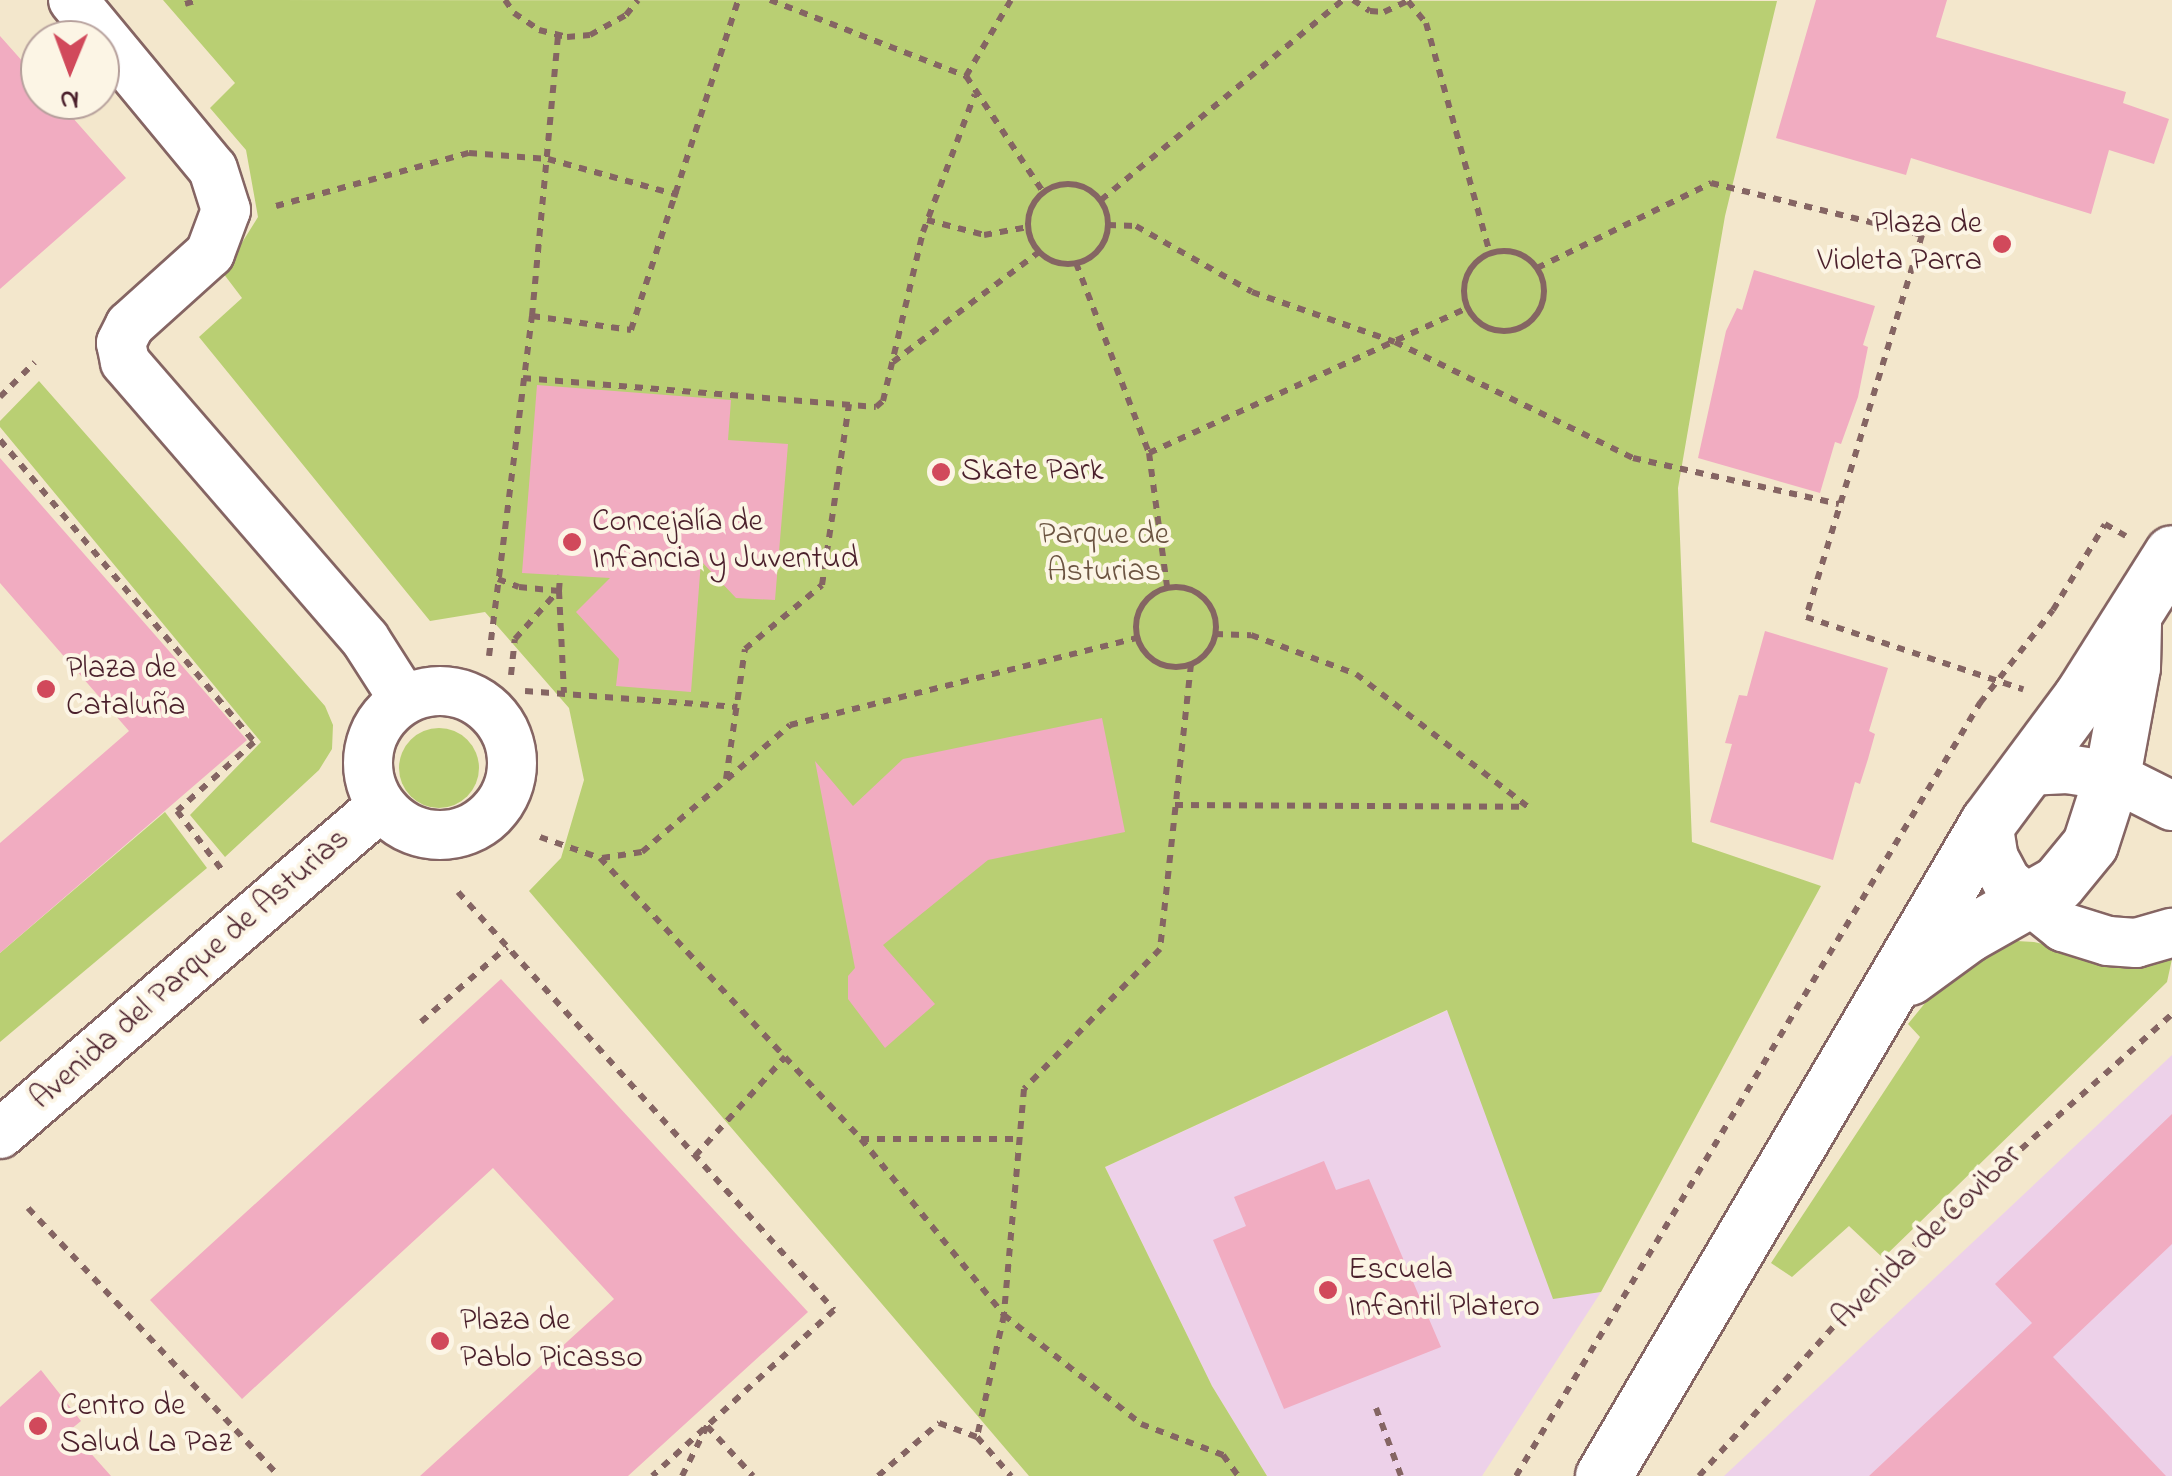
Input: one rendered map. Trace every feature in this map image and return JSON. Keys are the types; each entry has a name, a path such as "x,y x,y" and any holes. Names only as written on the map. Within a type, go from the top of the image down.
{"street":[{"path":"74,0 213,168 226,210 210,253 130,325 121,344 124,362 366,639 404,700"},
{"path":"1892,989 1968,934 2058,883 2090,844 2112,776 2132,667 2133,620 2155,548"},
{"path":"1602,1476 1988,822 2133,620"},
{"path":"426,692 450,692 472,698 492,713 505,732 512,754 510,778 502,800 487,818 466,830 420,832 381,806 370,784 368,760 372,736 385,715 404,700 426,692"},
{"path":"2028,771 2068,769 2112,776 2172,806"},
{"name":"Avenida del Parque de Asturias","path":"0,1134 381,806"},
{"path":"1988,822 1994,858 2007,882 2063,927 2108,941 2136,942 2172,934"}],"path":[{"path":"184,4 198,0"},
{"path":"505,0 514,13 539,30 558,34 590,34 626,15 638,0"},
{"path":"532,316 631,330 678,196 738,0"},
{"path":"770,0 966,76 1043,192"},
{"path":"966,76 1011,0"},
{"path":"1101,200 1343,0"},
{"path":"1353,0 1370,10 1384,12 1409,1 1426,23 1490,253"},
{"path":"489,656 532,316 558,34"},
{"path":"523,378 876,407 884,401 927,220 975,94"},
{"path":"276,206 469,152 548,159 678,196"},
{"path":"1536,268 1711,183 1922,235 1806,617 2031,692"},
{"path":"1080,185 1101,200 1108,225 1099,250 1076,263 1063,264 1038,252 1028,227 1034,202 1043,192 1054,186 1080,185"},
{"path":"927,220 984,235 1028,227"},
{"path":"1108,225 1136,226 1252,292 1395,342 1633,458 1840,504"},
{"path":"893,362 1038,252"},
{"path":"1516,252 1536,268 1543,280 1542,305 1524,326 1499,331 1475,319 1467,308 1464,281 1478,259 1490,253 1516,252"},
{"path":"1076,263 1149,453 1167,587"},
{"path":"1149,453 1467,308"},
{"path":"0,397 35,362"},
{"path":"726,780 745,650 822,584 849,404"},
{"path":"0,440 254,742 177,811 222,870"},
{"path":"1516,1476 1980,703 2053,610 2106,524 2155,548"},
{"path":"560,575 564,693"},
{"path":"498,579 520,588 559,590"},
{"path":"1167,587 1180,587 1204,598 1212,608 1215,634 1211,646 1192,664 1165,666 1143,651 1137,638 1138,612 1145,601 1167,587"},
{"path":"511,675 516,639 559,590"},
{"path":"1174,805 1528,807 1356,674 1251,636 1215,634"},
{"path":"540,837 600,858 642,852 790,724 1137,638"},
{"path":"977,1437 1004,1315 1024,1089 1160,949 1192,664"},
{"path":"525,690 737,706"},
{"path":"600,858 861,1138 1004,1315 1141,1424 1223,1455 1238,1476"},
{"path":"458,892 834,1310 652,1476"},
{"path":"420,1022 507,947"},
{"name":"Avenida de Covibar","path":"1698,1476 1878,1277 2172,1014"},
{"path":"695,1156 785,1056"},
{"path":"861,1138 1020,1139"},
{"path":"28,1208 279,1476"},
{"path":"1376,1408 1401,1476"},
{"path":"878,1476 939,1423 977,1437 1011,1476"},
{"path":"682,1476 707,1426"},
{"path":"707,1426 753,1476"}],"shaded area":[{"path":"1448,1010 1553,1298 1601,1292 1482,1476 1267,1476 1212,1386 1105,1167"},
{"path":"2172,1055 2172,1476 1724,1476"}],"green space":[{"name":"Parque de Asturias","path":"163,0 1777,1 1725,216 1678,488 1692,842 1821,886 1601,1292 1553,1299 1447,1010 1105,1167 1212,1386 1267,1476 1029,1476 529,891 561,858 584,780 569,708 485,612 430,621 199,337 242,298 223,273 258,217 246,150 210,108 235,83"},
{"path":"39,381 325,706 333,725 332,749 319,770 225,857 190,815 261,742 0,427 0,421"},
{"path":"439,728 454,731 467,740 476,753 476,783 467,796 454,805 439,808 424,805 411,796 402,783 399,768 402,753 411,740 424,731"},
{"path":"165,812 207,868 0,1042 0,953"},
{"path":"1999,940 2034,942 2138,966 2172,959 2167,982 1883,1258 1849,1226 1792,1277 1771,1263 1920,1037 1908,1024 1956,965"}],"building":[{"path":"1816,0 1947,0 1936,37 2126,92 2123,103 2169,119 2154,164 2109,150 2091,214 1911,158 1906,175 1776,138"},
{"path":"0,36 20,58 20,120 75,120 126,178 0,289"},
{"path":"1754,270 1875,306 1863,345 1868,347 1858,397 1841,444 1835,442 1820,493 1698,458 1726,331 1737,308 1742,310"},
{"name":"Concejalía de Infancia y Juventud","path":"537,385 731,400 728,440 788,444 775,600 736,598 701,561 691,692 616,686 619,659 576,612 610,578 522,573"},
{"path":"0,458 247,740 0,953 0,843 129,731 0,583"},
{"path":"1765,631 1888,668 1869,731 1875,734 1868,759 1860,784 1855,782 1833,860 1710,822 1732,744 1725,743 1739,695 1747,696"},
{"path":"1102,718 1125,832 988,860 883,945 935,1004 885,1048 848,999 848,976 855,968 815,761 853,806 903,759"},
{"path":"501,979 808,1312 628,1476 420,1476 614,1299 493,1168 242,1399 150,1300"},
{"path":"2172,1114 2172,1244 2053,1357 2166,1476 1869,1476 2032,1323 1995,1284"},
{"path":"1324,1161 1336,1190 1369,1179 1441,1347 1284,1409 1213,1240 1246,1226 1234,1197"},
{"name":"Centro de Salud La Paz","path":"41,1370 81,1421 70,1430 111,1476 0,1476 0,1407"}],"place":[{"name":"Plaza de Violeta Parra","path":"2002,244"},
{"name":"Skate Park","path":"941,472"},
{"name":"Concejalía de Infancia y Juventud","path":"572,542"},
{"name":"Plaza de Cataluña","path":"46,689"},
{"name":"Escuela Infantil Platero","path":"1328,1290"},
{"name":"Plaza de Pablo Picasso","path":"440,1341"},
{"name":"Centro de Salud La Paz","path":"38,1426"}]}
